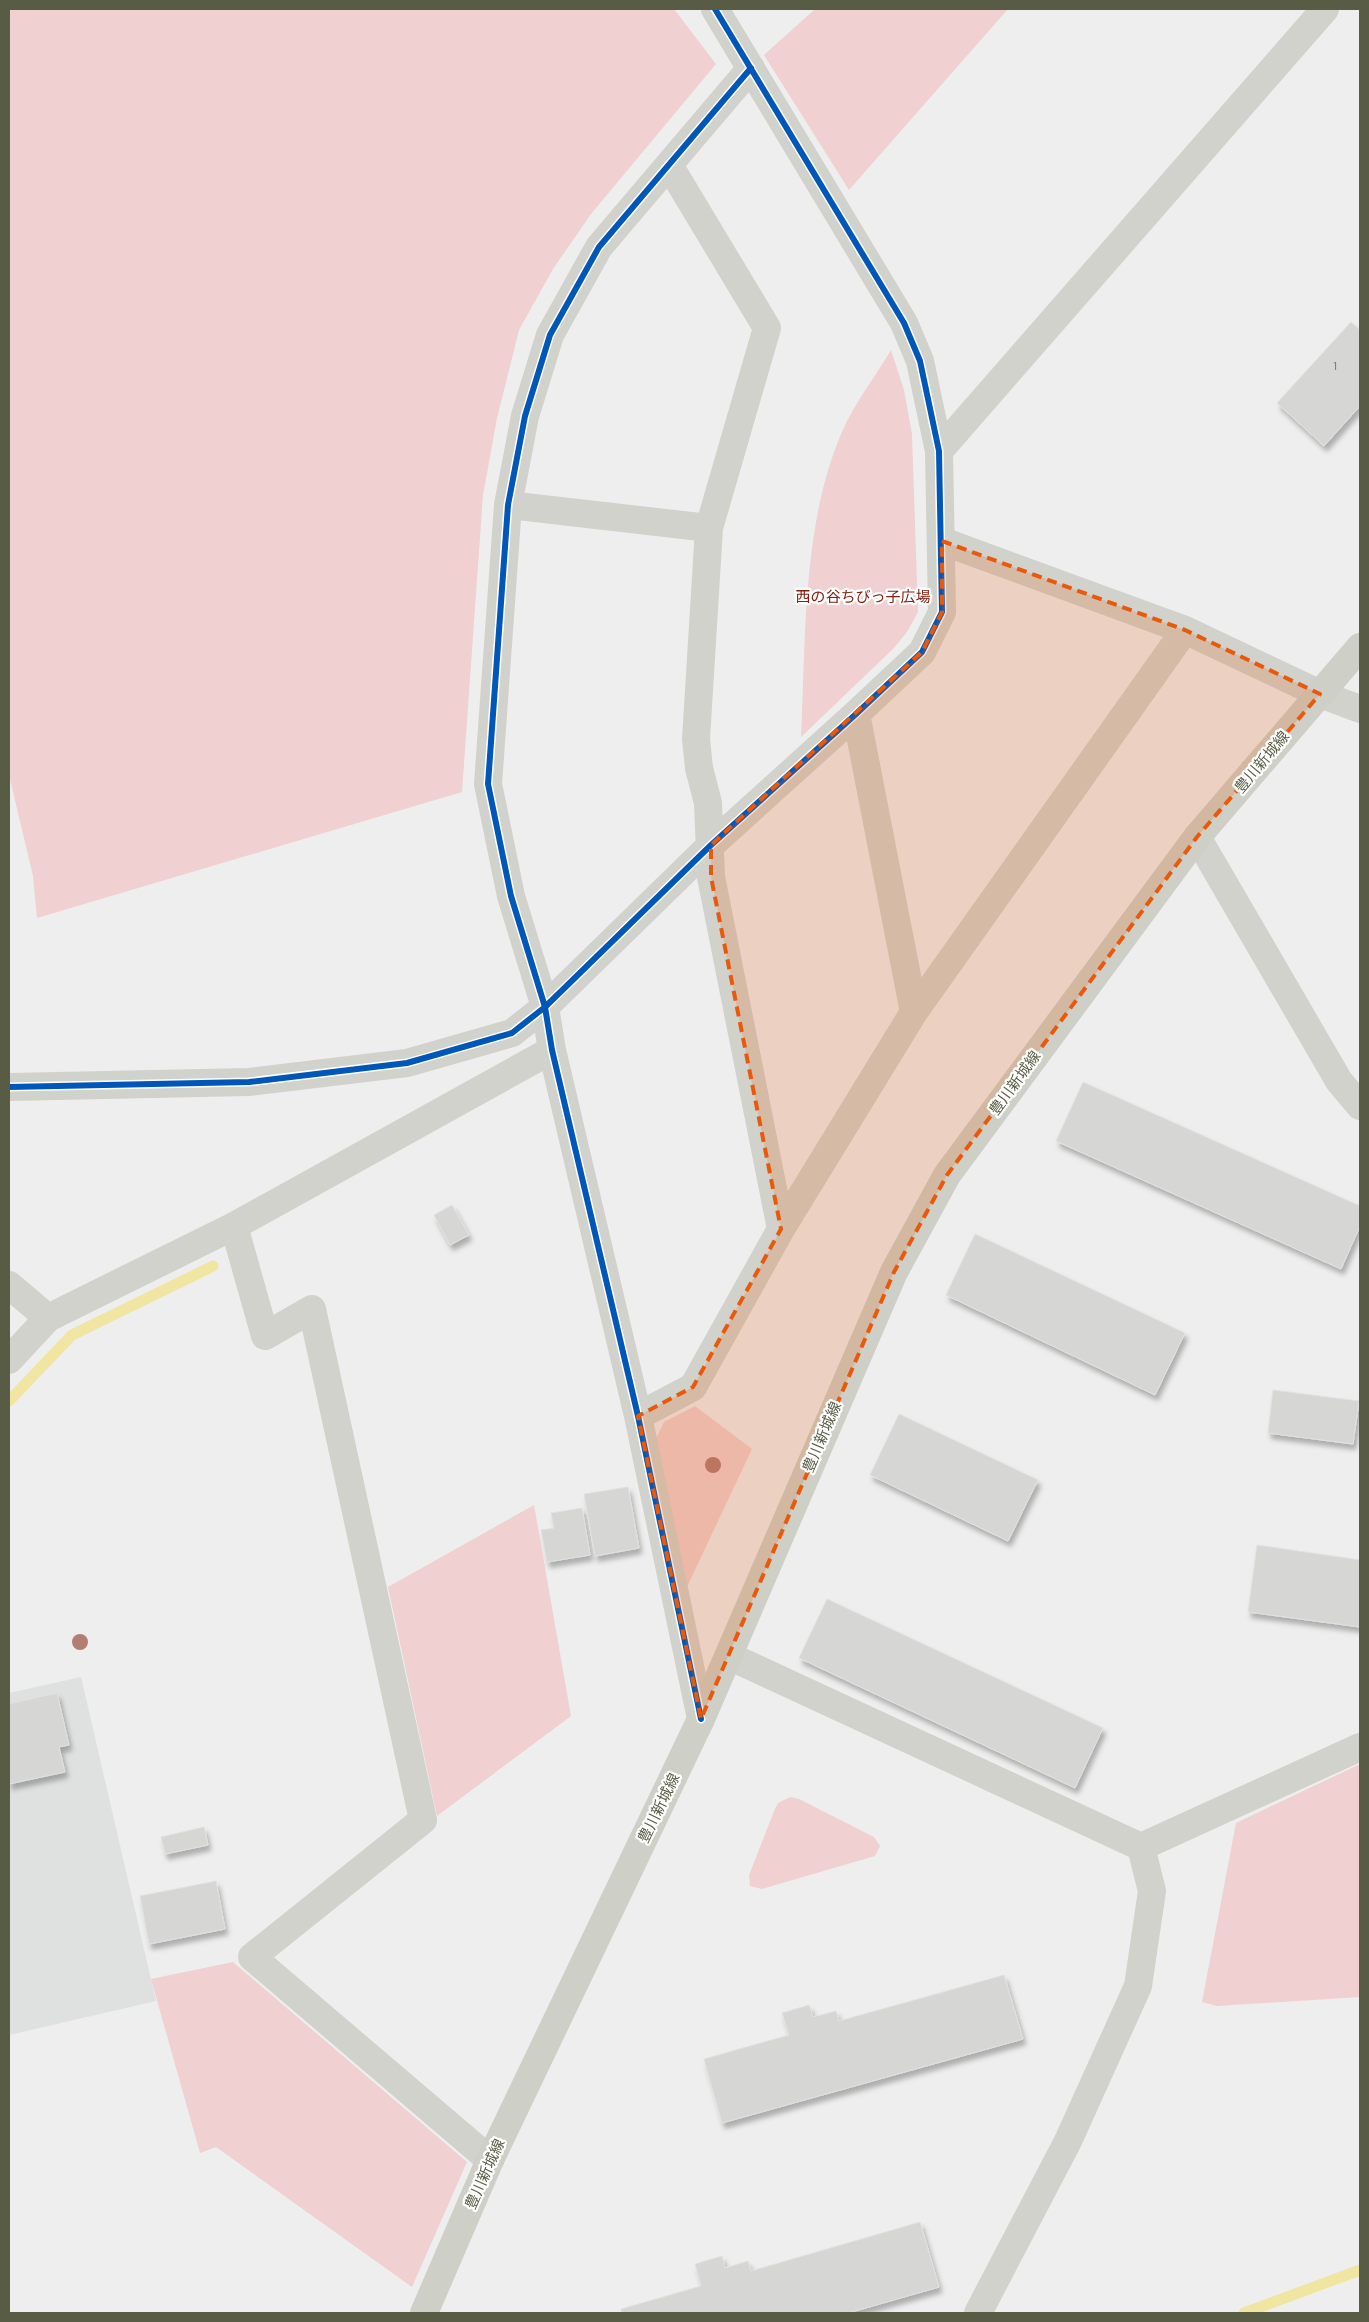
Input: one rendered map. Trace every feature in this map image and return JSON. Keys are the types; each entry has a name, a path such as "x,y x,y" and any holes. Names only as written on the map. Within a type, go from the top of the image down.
{"main road":[{"name":"豊川新城線","path":"424,2313 490,2160 701,1719 894,1272 947,1175 1197,836 1360,647"}],"street":[{"path":"9,1087 249,1082 407,1063 512,1033 545,1007 711,844 922,652 942,612 942,541 940,451 920,361 904,323 715,9"},
{"path":"940,451 1325,9"},
{"path":"701,1719 638,1416 552,1050 545,1007 511,896 488,784 508,505 525,416 550,335 599,247 752,68"},
{"path":"669,165 767,328 709,528 696,739 699,768 708,803 711,877 781,1229"},
{"path":"508,505 709,528"},
{"path":"942,541 1185,630 1320,694 1360,709"},
{"path":"638,1416 693,1387 781,1229 914,1012 1185,630"},
{"path":"856,714 914,1012"},
{"path":"1197,836 1339,1081 1360,1106"},
{"path":"9,1360 48,1318 234,1226 552,1050"},
{"path":"234,1226 265,1336 312,1309 422,1820 252,1957 490,2160"},
{"path":"9,1286 48,1318"},
{"path":"729,1656 1141,1847 1360,1747"},
{"path":"978,2313 1068,2141 1138,1986 1152,1892 1141,1847"}],"highlighted area":[{"path":"942,541 1185,630 1320,694 1197,837 947,1175 894,1272 701,1719 638,1416 693,1387 781,1229 711,877 711,845 922,652 942,612"}],"shaded area":[{"path":"81,1677 156,2001 9,2035 9,1693"}],"green space":[{"path":"9,9 674,9 716,64 591,214 553,269 519,330 497,418 483,495 462,792 37,918 33,876 9,775"},
{"path":"815,9 1008,9 849,190 764,55"},
{"name":"西の谷ちびっ子広場","path":"891,350 904,390 912,434 918,612 907,632 894,648 801,737 808,582 819,505 829,467 842,432"},
{"path":"695,1406 752,1449 686,1589 655,1441 664,1422"},
{"path":"534,1505 571,1716 437,1816 388,1587"},
{"path":"1360,1764 1360,1997 1217,2006 1202,2002 1236,1823"},
{"path":"790,1797 799,1799 874,1837 880,1846 875,1856 762,1889 750,1886 749,1875 775,1809 778,1803"},
{"path":"233,1962 467,2162 412,2287 216,2147 200,2153 151,1979"}],"building":[{"path":"1351,322 1360,330 1360,406 1324,446 1277,403"},
{"path":"1083,1082 1360,1206 1360,1226 1341,1269 1056,1141"},
{"path":"452,1205 469,1235 450,1245 434,1215"},
{"path":"975,1234 1185,1333 1155,1395 946,1295"},
{"path":"1273,1390 1359,1401 1353,1444 1268,1433"},
{"path":"899,1414 1038,1480 1008,1541 870,1475"},
{"path":"628,1487 639,1548 595,1556 584,1494"},
{"path":"582,1508 590,1555 547,1562 541,1530 554,1528 551,1513"},
{"path":"1257,1545 1360,1560 1360,1627 1248,1612"},
{"path":"827,1599 1103,1728 1075,1788 799,1658"},
{"path":"57,1693 69,1745 59,1747 65,1772 9,1784 9,1704"},
{"path":"204,1827 208,1845 165,1854 161,1837"},
{"path":"216,1881 225,1929 149,1944 140,1896"},
{"path":"1004,1975 1023,2039 722,2123 704,2059 789,2035 782,2013 809,2005 813,2017 836,2011 839,2021"},
{"path":"920,2222 939,2287 848,2313 622,2313 621,2309 701,2286 695,2264 722,2256 725,2268 748,2261 751,2271"}],"waterway":[{"path":"9,1401 72,1335 213,1266"},
{"path":"1244,2313 1360,2270"}],"cycle path":[{"path":"9,1087 249,1082 407,1063 512,1033 545,1007 711,845 922,652 942,612 939,451 920,361 904,323 715,9"},
{"path":"701,1719 638,1416 552,1050 545,1007 511,896 488,784 508,505 525,416 550,335 599,247 751,68"}]}
